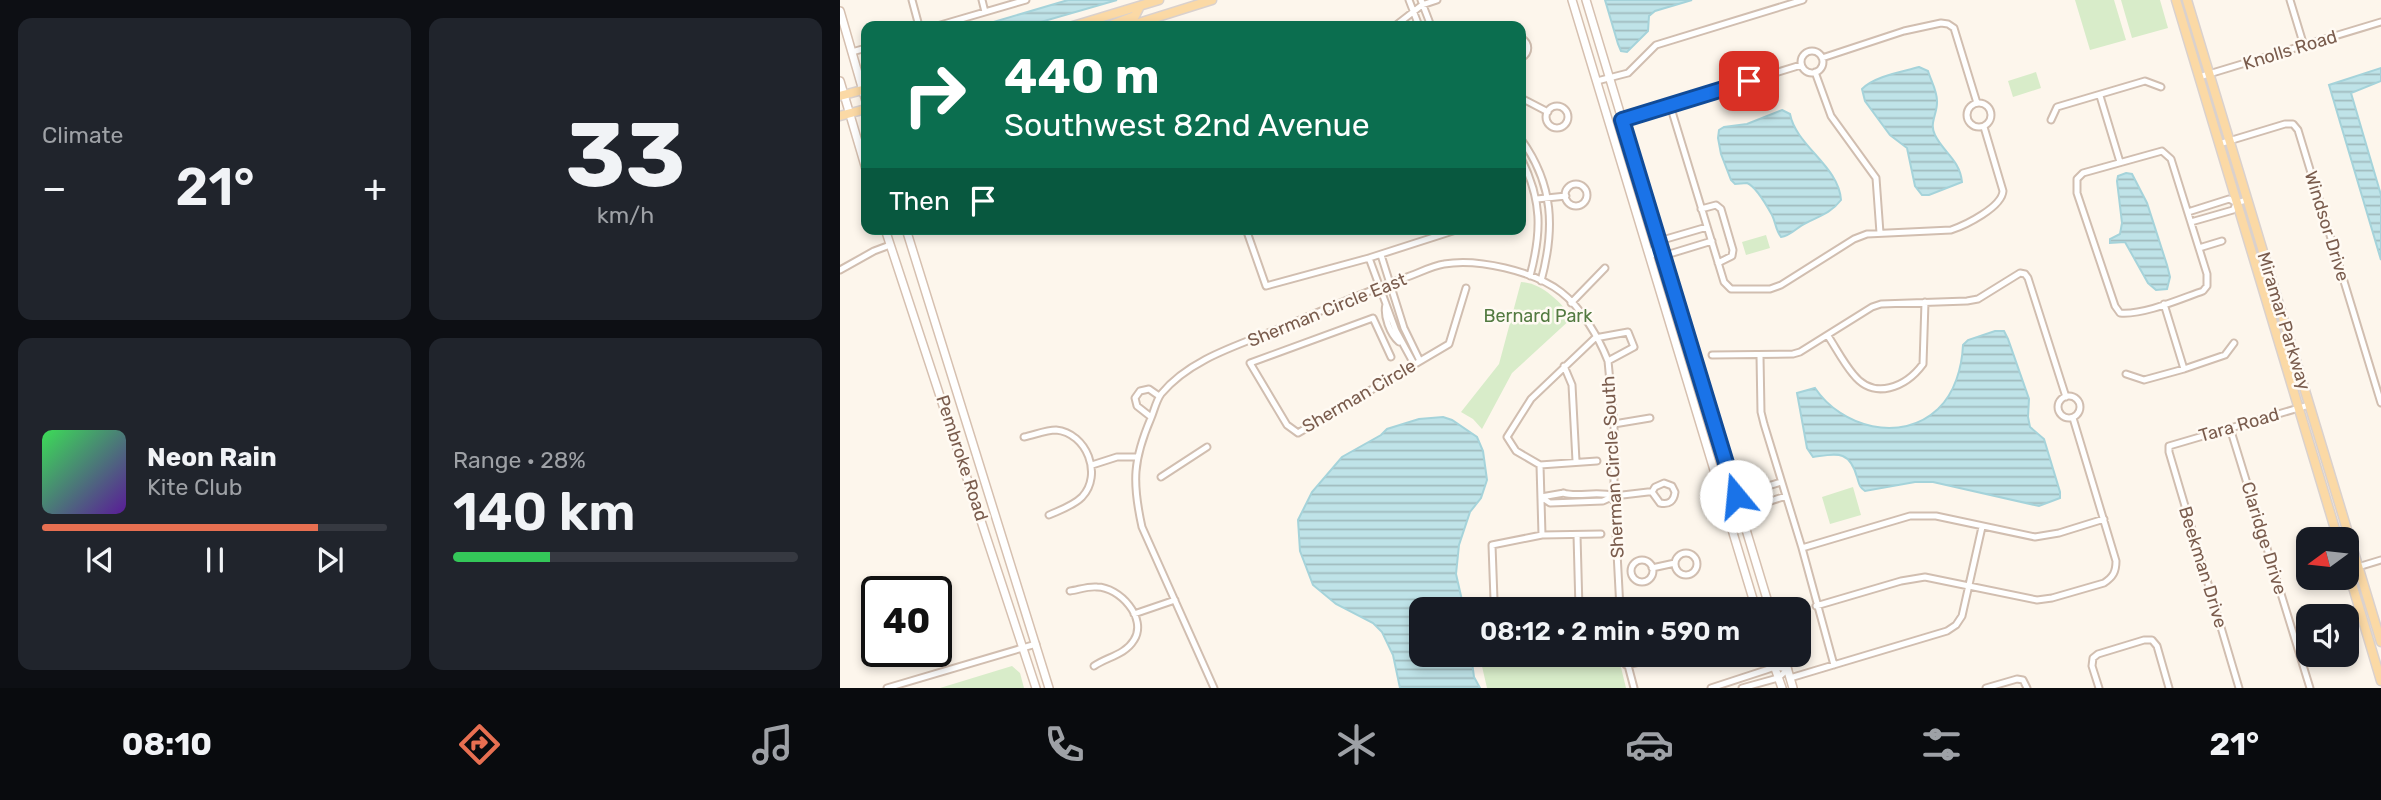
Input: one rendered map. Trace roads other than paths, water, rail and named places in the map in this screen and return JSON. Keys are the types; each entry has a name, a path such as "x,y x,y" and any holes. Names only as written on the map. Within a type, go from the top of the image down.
{"main road":[{"path":"1090,21 1159,0"},
{"path":"1145,21 1212,0"},
{"name":"Miramar Parkway","path":"2176,0 2219,144 2309,405 2346,527"},
{"name":"Miramar Parkway","path":"2188,0 2229,141 2241,202 2298,408 2334,527"},
{"path":"1122,21 1134,17 1140,6"},
{"path":"842,95 861,91"},
{"name":"Miramar Parkway","path":"2359,569 2381,642"},
{"path":"2354,590 2381,681"}],"street":[{"path":"912,0 918,21"},
{"path":"982,0 985,12"},
{"path":"954,21 1026,0"},
{"path":"1409,0 1415,21"},
{"path":"1401,21 1421,3 1437,0"},
{"path":"1572,0 1752,597"},
{"path":"1586,0 1766,597"},
{"path":"1597,81 1628,73 1656,46 1803,0"},
{"path":"2291,0 2304,46"},
{"path":"1421,3 1429,21"},
{"path":"840,11 861,78"},
{"name":"Knolls Road","path":"2199,77 2381,22"},
{"path":"1822,58 1905,31 1941,23 1948,24 1954,29 1976,103"},
{"path":"852,52 861,49"},
{"path":"1807,52 1817,53 1822,58 1822,65 1815,72 1805,70 1801,65 1807,52"},
{"path":"1622,120 1801,65"},
{"path":"1815,72 1831,116 1876,178 1880,233"},
{"path":"840,80 844,114 861,156"},
{"path":"2051,120 2057,107 2144,81 2161,87"},
{"path":"2100,96 2120,162"},
{"path":"1526,101 1548,113"},
{"path":"1976,103 1985,104 1992,114 1990,122 1984,127 1972,125 1967,119 1970,107 1976,103"},
{"path":"1670,105 1724,282 1731,289 1770,289 1781,285 1854,239 1880,233 1951,230 1961,227 1998,204 2003,191 1984,127"},
{"path":"1555,107 1564,109 1568,117 1566,123 1559,128 1553,128 1547,121 1548,113 1555,107"},
{"name":"Windsor Drive","path":"2219,144 2285,124 2293,124 2298,130 2381,403"},
{"path":"1526,147 1539,169 1547,198 1550,232 1541,281"},
{"path":"2162,151 2171,159 2207,274 2207,286 2203,291 2128,314 2120,313 2115,306 2077,193 2077,179 2083,173 2120,162 2162,151"},
{"path":"1526,168 1536,200 1539,232 1530,276"},
{"path":"1576,185 1585,190 1587,196 1584,203 1578,206 1568,202 1566,196 1570,187 1576,185"},
{"path":"1536,200 1566,196"},
{"path":"2188,212 2229,199 2241,202"},
{"path":"2191,222 2233,210 2241,202"},
{"path":"1701,209 1716,205 1720,209 1733,250 1732,256 1718,263"},
{"path":"1650,254 1659,241 1707,227"},
{"name":"Pembroke Road","path":"887,235 1036,688"},
{"name":"Pembroke Road","path":"908,235 1049,688"},
{"path":"1248,235 1266,286 1381,255 1441,235"},
{"path":"1650,254 1663,256 1712,241"},
{"path":"2199,248 2222,241"},
{"path":"840,270 890,245"},
{"path":"1381,255 1417,363"},
{"path":"1369,258 1392,321 1402,342 1417,363"},
{"name":"Sherman Circle East","path":"1159,396 1206,359 1380,287 1444,264 1497,265 1530,276"},
{"path":"1571,303 1605,268"},
{"path":"1712,355 1760,356 1800,352 1872,307 1978,299 2020,273 2028,278 2066,397"},
{"name":"Sherman Circle South","path":"1530,276 1560,291 1585,319 1608,361 1614,424 1614,496 1619,597"},
{"name":"Sherman Circle","path":"1391,357 1373,318 1250,363 1287,425 1298,433 1449,344 1466,288"},
{"path":"1828,336 1854,375 1863,383 1876,388 1896,387 1907,382 1923,364 1924,302"},
{"path":"1386,304 1384,312 1392,334 1402,342"},
{"path":"2164,304 2184,369"},
{"path":"1392,321 1401,317"},
{"path":"1597,461 1540,466 1516,451 1507,437 1531,399 1595,338 1628,332 1634,347 1608,361"},
{"path":"2126,374 2144,380 2184,369 2225,355 2234,343"},
{"path":"1760,356 1761,412 1834,665"},
{"path":"1564,366 1571,381 1576,461"},
{"path":"1152,417 1137,406 1135,398 1140,391 1149,389 1159,396 1152,417 1136,457 1135,486 1142,527 1214,688"},
{"path":"2066,397 2073,397 2079,402 2079,413 2073,418 2066,418 2059,411 2060,401 2066,397"},
{"name":"Tara Road","path":"2169,446 2309,405"},
{"path":"1614,424 1650,418"},
{"path":"1816,606 1913,579 1937,579 2037,600 2065,595 2111,579 2116,571 2116,561 2073,418"},
{"name":"Claridge Drive","path":"2230,428 2310,688"},
{"path":"1024,437 1056,430 1075,436 1085,449 1092,466 1088,489 1081,498 1049,515"},
{"name":"Beekman Drive","path":"2169,446 2239,688"},
{"path":"1161,477 1207,447"},
{"path":"1092,466 1117,457 1136,457"},
{"path":"1540,466 1542,535"},
{"path":"1726,509 1736,496 1782,482"},
{"path":"1664,483 1672,486 1675,495 1670,503 1663,504 1656,500 1652,492 1655,487 1664,483"},
{"path":"972,489 987,484"},
{"path":"1541,497 1573,491 1604,492 1614,496"},
{"path":"1541,497 1550,503 1603,502 1614,496 1652,492"},
{"path":"1576,502 1577,493"},
{"path":"1726,509 1740,511 1786,496"},
{"path":"1802,548 1910,516 1936,516 2035,537 2059,533 2104,519"},
{"path":"1742,688 1789,674 1834,665 1947,631 1956,625 1962,616 1982,527"},
{"path":"1494,597 1492,545 1542,535 1601,534"},
{"path":"1577,536 1578,597"},
{"path":"1652,568 1675,563 1681,555 1687,553 1696,559 1697,565 1691,574 1684,575 1675,563"},
{"path":"2359,566 2381,560"},
{"path":"1639,561 1646,562 1652,568 1651,577 1643,582 1636,580 1631,571 1633,565 1639,561"},
{"path":"1618,573 1631,571"},
{"path":"1070,591 1098,586 1120,594 1134,614 1138,633 1133,642 1120,654 1105,658 1094,666"},
{"path":"1134,614 1175,600"},
{"path":"2099,688 2092,666 2093,658 2109,650 2144,640 2152,640 2157,646 2169,688"},
{"path":"887,688 1036,644"},
{"path":"1626,667 1634,688"},
{"path":"1711,688 1775,667 1789,674"},
{"path":"1775,667 1782,688"},
{"path":"1787,667 1793,688"},
{"path":"1986,688 2017,679 2023,680 2027,688"}],"water":[{"path":"1068,0 1117,0 1044,21 997,21"},
{"path":"1605,0 1692,0 1655,11 1649,16 1648,31 1627,52 1621,51 1618,44"},
{"path":"1919,67 1928,71 1936,95 1933,131 1955,162 1962,182 1929,195 1922,195 1915,186 1907,148 1890,135 1865,101 1862,89 1881,78"},
{"path":"2381,68 2381,81 2351,93 2381,195 2381,260 2329,85"},
{"path":"1782,110 1790,114 1800,136 1826,166 1841,200 1825,214 1781,237 1772,215 1754,188 1747,183 1735,184 1731,180 1718,138 1719,130 1724,127 1747,124"},
{"path":"2132,174 2147,203 2170,277 2167,289 2156,290 2148,283 2125,242 2110,243 2110,239 2120,234 2122,223 2117,181 2118,176"},
{"path":"1995,331 2004,331 2008,339 2029,399 2030,427 2044,439 2060,498 2039,506 1933,482 1915,482 1865,491 1846,458 1841,455 1813,457 1807,448 1797,393 1815,388 1826,402 1840,413 1872,426 1907,426 1923,420 1944,403 1959,371 1963,345 1968,340"},
{"path":"1443,417 1477,437 1483,451 1487,480 1481,498 1470,512 1459,545 1456,574 1461,597 1409,597 1409,667 1473,667 1480,688 1400,688 1393,655 1382,632 1373,623 1336,604 1313,585 1300,551 1298,520 1312,492 1342,457 1387,429 1419,419"}],"park label":[{"name":"Bernard Park","path":"1538,316"}]}
